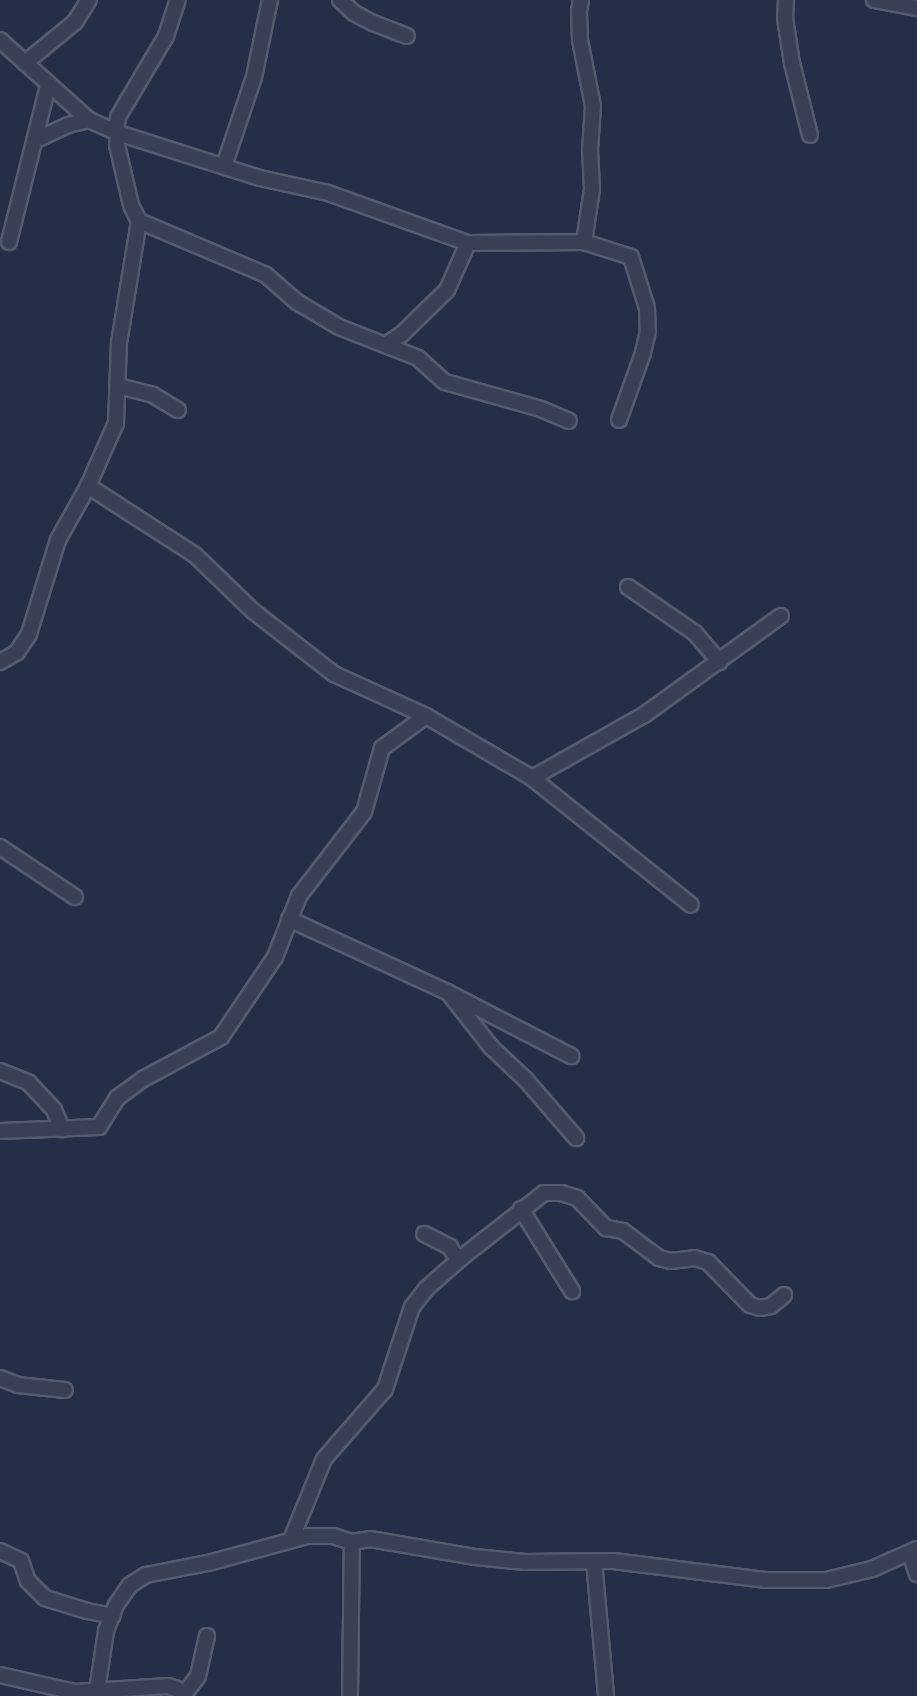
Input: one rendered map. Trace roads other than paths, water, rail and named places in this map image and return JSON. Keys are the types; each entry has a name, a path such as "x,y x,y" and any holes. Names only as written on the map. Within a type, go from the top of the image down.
{"street":[{"path":"25,63 75,22 89,0"},
{"path":"0,662 16,652 28,633 58,540 88,486 116,423 120,343 139,221 131,205 119,155 116,139 118,117 166,36 178,0"},
{"path":"224,166 254,77 270,0"},
{"path":"340,0 354,13 407,36"},
{"path":"582,0 579,11 580,40 593,105 590,150 592,189 584,242"},
{"path":"786,0 785,18 792,63 810,135"},
{"path":"873,0 917,8"},
{"path":"0,40 48,86 89,120 117,132 260,178 328,193 468,243 584,242 631,256 647,308 648,331 644,353 619,420"},
{"path":"9,242 48,86"},
{"path":"34,141 68,125 89,120"},
{"path":"139,221 266,275 297,302 339,327 418,358 445,382 541,409 569,421"},
{"path":"385,345 402,334 447,290 468,243"},
{"path":"118,386 153,395 178,410"},
{"path":"88,486 195,555 253,611 334,674 426,716 532,778 691,905"},
{"path":"628,587 695,633 718,662"},
{"path":"532,778 644,715 781,616"},
{"path":"0,1131 99,1127 117,1098 142,1079 221,1037 275,957 299,896 364,812 382,748 426,716"},
{"path":"0,847 75,897"},
{"path":"289,919 447,992 571,1056"},
{"path":"447,992 491,1047 526,1080 576,1138"},
{"path":"0,1071 28,1083 54,1110 62,1129"},
{"path":"291,1540 324,1459 385,1389 412,1307 427,1288 461,1258 544,1193 561,1193 577,1198 606,1228 623,1231 659,1258 671,1261 694,1258 708,1262 750,1305 760,1308 771,1306 784,1295"},
{"path":"521,1209 572,1291"},
{"path":"424,1234 450,1247 454,1254 461,1258"},
{"path":"0,1378 18,1385 65,1390"},
{"path":"104,1692 106,1631 116,1605 130,1586 146,1575 212,1562 307,1536 333,1536 352,1542 370,1539 475,1557 515,1561 594,1561 638,1564 765,1580 826,1580 872,1569 913,1551 917,1574"},
{"path":"350,1696 352,1542"},
{"path":"0,1551 21,1561 28,1581 45,1598 112,1616"},
{"path":"594,1561 606,1696"},
{"path":"0,1675 57,1690 104,1692 172,1687 182,1696 198,1676 207,1636"}]}
